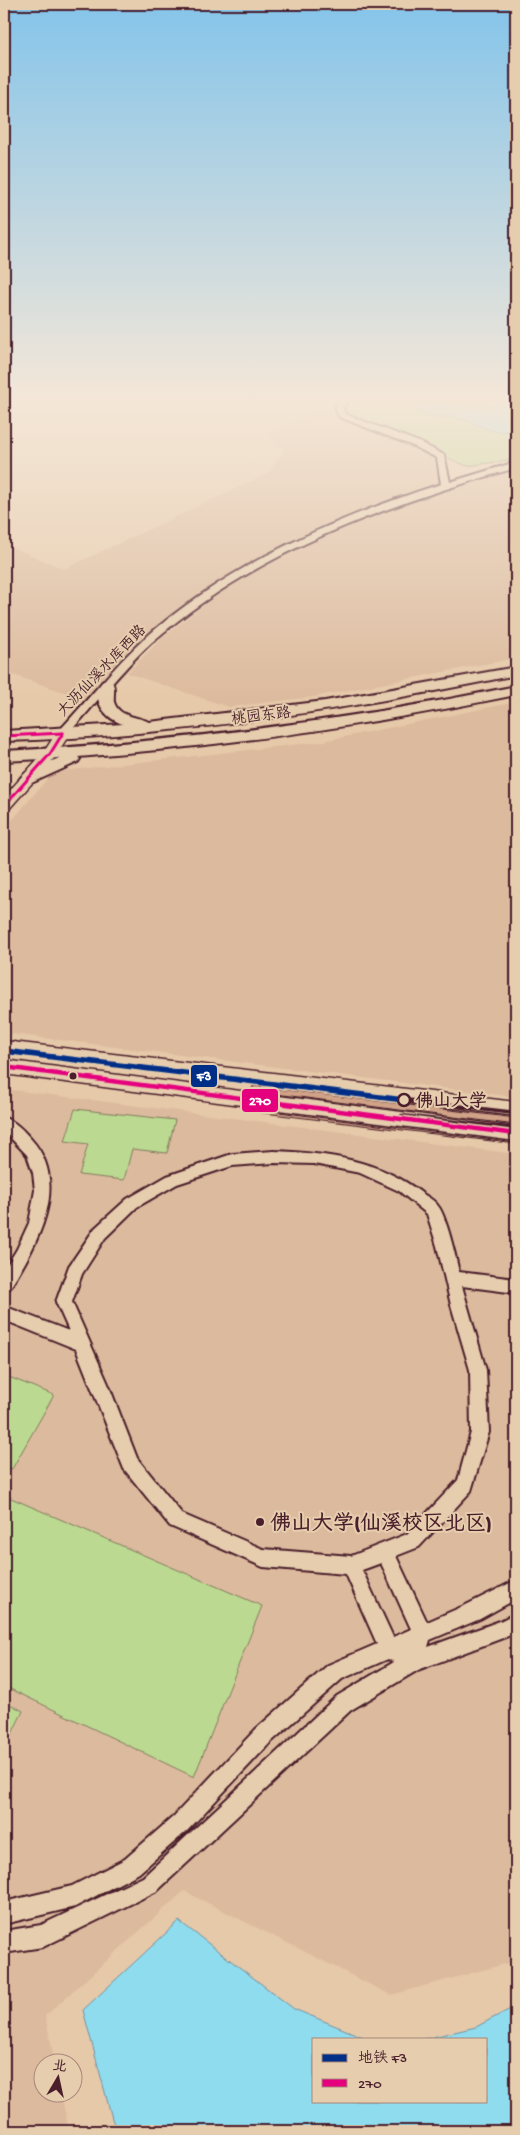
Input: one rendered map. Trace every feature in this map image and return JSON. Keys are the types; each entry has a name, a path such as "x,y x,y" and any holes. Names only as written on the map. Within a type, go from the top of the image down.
{"main road":[{"name":"桃园东路","path":"4,736 156,726 313,709 434,689 516,671"},
{"path":"107,684 105,697 108,707 117,716 131,722 156,726"},
{"name":"桃园东路","path":"4,756 99,751 198,742 322,727 446,706 516,691"},
{"path":"25,735 46,732 65,725 80,716"},
{"path":"27,780 46,769 99,751"}],"street":[{"name":"大沥仙溪水库西路","path":"63,733 148,641 198,602 234,578 301,541 338,525 405,501"},
{"path":"4,787 43,755 63,733"},
{"path":"4,806 27,780 43,755"},
{"path":"4,1048 516,1109"},
{"path":"4,1067 516,1134"},
{"path":"4,1123 35,1154 41,1180 41,1214 27,1249 4,1283"},
{"path":"274,1156 314,1158 362,1168 404,1187 433,1210 453,1278 478,1370 480,1432 465,1485 413,1541 351,1565 263,1558 176,1520 130,1462 102,1386 64,1302 75,1272 100,1233 132,1203 172,1180 232,1160 274,1156"},
{"path":"453,1278 516,1286"},
{"path":"4,1313 83,1344"},
{"path":"384,1552 423,1634 412,1662"},
{"path":"351,1565 389,1649 412,1662"},
{"path":"4,1914 75,1896 132,1866 181,1823 263,1736 335,1672 473,1612 516,1589"},
{"path":"4,1942 43,1936 150,1884 344,1703 412,1662 506,1629 516,1622"}],"shaded area":[{"path":"210,501 397,501 334,522 264,556 192,600 140,640 85,699 4,672 4,544 64,569"},
{"path":"413,501 516,501 516,658 313,697 229,707 127,673 162,638 220,592 300,545 340,527"},
{"path":"516,702 516,1097 4,1033 4,830 53,772 319,742"},
{"name":"佛山大学(仙溪校区北区)","path":"4,1089 516,1154 516,1961 391,1995 184,1891 45,2016 53,2052 32,2052 32,2102 63,2102 69,2131 4,2131"}],"green space":[{"path":"75,1109 175,1120 167,1153 132,1149 124,1180 79,1175 88,1144 65,1141"},
{"path":"4,1375 54,1395 12,1469 4,1466"},
{"path":"4,1495 262,1606 194,1777 4,1686"},
{"path":"4,1701 23,1711 4,1750"}],"water":[{"path":"179,1921 294,2009 366,2038 312,2038 312,2102 488,2102 488,2038 428,2038 476,2027 516,2006 516,2131 123,2131 113,2122 83,2010"}],"building":[{"path":"253,1086 516,1118 516,1125 252,1091"},
{"path":"248,1108 516,1143 516,1144 248,1111"}],"railway":[{"path":"404,1100 516,1113"},
{"path":"402,1116 516,1129"}],"metro line":[{"name":"F3","path":"4,1051 404,1100"}],"transit line":[{"name":"270","path":"4,736 63,733"},
{"name":"270","path":"4,806 50,754 63,733"},
{"name":"270","path":"4,1067 516,1134"}],"place":[{"name":"佛山大学","path":"404,1100"},
{"name":"佛山大学(仙溪校区北区)","path":"260,1522"}]}
